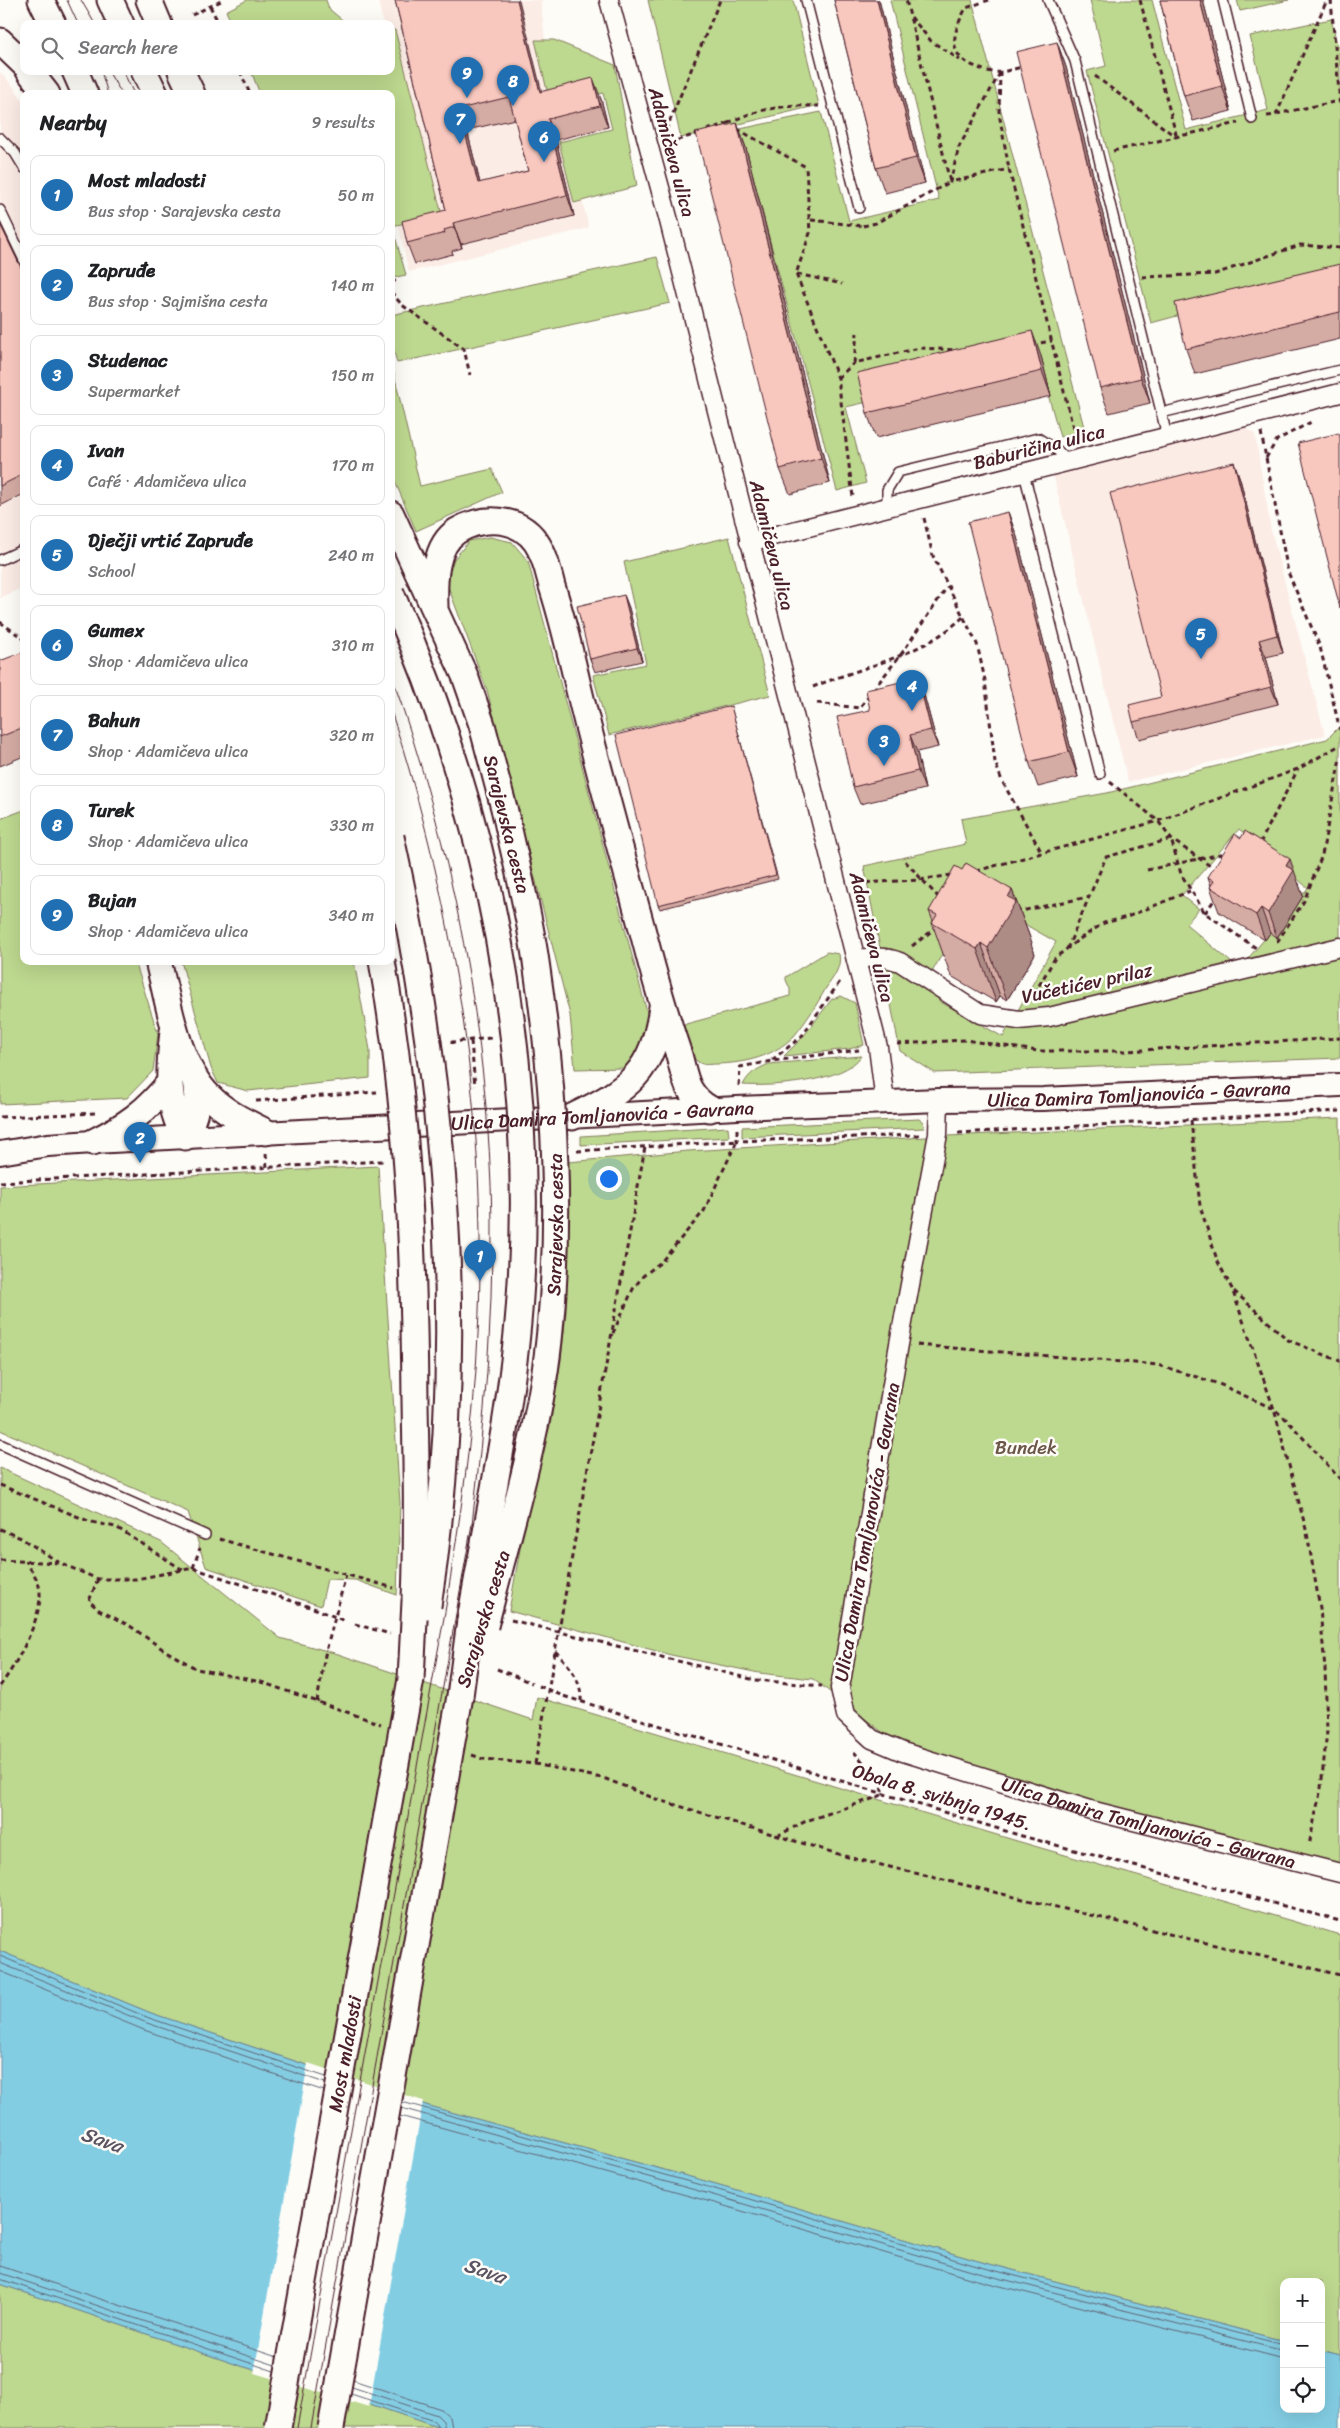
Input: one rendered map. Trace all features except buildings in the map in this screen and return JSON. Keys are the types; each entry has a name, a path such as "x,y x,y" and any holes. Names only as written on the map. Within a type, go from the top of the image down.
{"main road":[{"path":"41,0 51,20"},
{"path":"110,0 119,20"},
{"path":"149,0 157,20"},
{"path":"0,41 20,60"},
{"path":"32,75 44,90"},
{"path":"77,75 84,90"},
{"path":"146,75 153,90"},
{"path":"183,75 190,90"},
{"path":"435,606 434,582 441,552 452,535 466,526 483,520 497,520 516,525 528,533 536,542 543,556 568,637 662,1005 688,1087 701,1104 710,1109"},
{"name":"Sarajevska cesta","path":"331,2428 460,1696 486,1621 536,1421 550,1331 554,1270 555,1163 546,1035 527,910 505,812 482,725 465,676 435,606 395,522"},
{"name":"Sarajevska cesta","path":"395,603 429,687 471,819 492,907 502,966 518,1096 522,1162 520,1298 507,1407 486,1621"},
{"path":"395,857 421,985 429,1045 441,1162 450,1287 448,1397 441,1514 413,1598"},
{"path":"159,965 173,1026 194,1075 203,1090 222,1108 266,1143"},
{"path":"383,965 397,1058 406,1146 412,1271 417,1492 413,1598"},
{"path":"572,1116 604,1101 625,1087 638,1075 654,1047 659,1031 662,1005"},
{"path":"173,1026 170,1082 174,1115 185,1137"},
{"path":"185,1137 192,1123 198,1099 194,1075"},
{"path":"93,1142 133,1120 152,1103 170,1082"},
{"name":"Most mladosti","path":"278,2428 411,1679 413,1598"}],"street":[{"name":"Adamičeva ulica","path":"609,0 670,221 749,542 856,959 878,1047 885,1102"},
{"name":"Baburičina ulica","path":"749,542 1340,393"},
{"name":"Vučetićev prilaz","path":"856,959 874,956 889,957 900,962 980,1014 1019,1020 1049,1017 1269,959 1340,947"},
{"name":"Ulica Damira Tomljanovića - Gavrana","path":"48,1145 185,1137 266,1143 572,1116 939,1100 1043,1099 1340,1084"},
{"name":"Ulica Damira Tomljanovića - Gavrana","path":"939,1100 938,1134 899,1344 840,1688 846,1715 872,1739 903,1752 1094,1811 1340,1873"},
{"path":"0,1142 48,1145"},
{"path":"0,1153 48,1145"}],"lane":[{"path":"806,0 859,208"},
{"path":"1048,0 1075,61 1167,436"},
{"path":"1223,0 1252,119"},
{"path":"0,138 15,153 20,161"},
{"path":"0,210 20,252"},
{"path":"1161,413 1340,370"},
{"path":"887,507 887,490 898,472 1038,438 1074,460"},
{"path":"1024,473 1100,774"},
{"path":"0,560 20,551"},
{"path":"0,1444 205,1535"}],"path":[{"path":"192,15 223,0"},
{"path":"666,130 720,0"},
{"path":"906,0 950,182"},
{"path":"961,60 955,52 958,22 966,8 989,0"},
{"path":"1140,0 1177,138"},
{"path":"1276,114 1327,0"},
{"path":"1099,154 1177,138 1252,119 1340,103 1332,0"},
{"path":"210,6 217,20"},
{"path":"909,14 931,41 961,60 982,69 1000,72"},
{"path":"1075,61 1177,138"},
{"path":"950,182 960,147 1000,72"},
{"path":"1000,72 999,113 1009,169 1052,341 1074,460"},
{"path":"242,75 248,90"},
{"path":"670,143 728,123 752,112 786,106 834,107"},
{"path":"728,123 806,167 811,220 810,233 796,274 838,378 856,515"},
{"path":"811,220 864,226 876,224 950,182 1009,169"},
{"path":"859,208 864,226"},
{"path":"1129,278 1215,274 1300,245 1340,248"},
{"path":"796,274 842,284"},
{"path":"395,297 402,305 464,349 470,375"},
{"path":"854,364 857,333"},
{"path":"1024,346 1052,341"},
{"path":"838,378 854,364 920,348 959,350"},
{"path":"1257,414 1288,572 1320,648 1340,730"},
{"path":"1266,458 1277,440 1320,418"},
{"path":"920,499 933,556 977,644 995,762 1002,782 1042,853"},
{"path":"817,704 859,708 902,653 947,587"},
{"path":"813,688 929,643 948,631 963,617"},
{"path":"0,622 20,636"},
{"path":"970,872 1158,821 1298,769 1340,744"},
{"path":"1172,839 1178,862 1190,891 1205,914 1269,959 1304,901 1322,855 1340,758"},
{"path":"1255,849 1263,839 1298,769"},
{"path":"1100,774 1158,821 1172,839 1220,873"},
{"path":"1067,949 1106,857 1172,839"},
{"path":"1147,870 1198,858 1236,853"},
{"path":"906,861 946,906"},
{"path":"836,883 860,884 922,880 960,873"},
{"path":"1015,1048 1019,1020 1055,958 1104,924 1127,917 1190,891"},
{"path":"1205,914 1219,893"},
{"path":"1012,913 1088,896"},
{"path":"908,949 945,924"},
{"path":"772,1061 801,1037 856,959"},
{"path":"452,1047 452,1042 491,1038 491,1042"},
{"path":"891,1044 965,1040 1037,1051 1126,1051 1340,1038"},
{"path":"472,1041 475,1086"},
{"path":"739,1084 740,1067 864,1049"},
{"path":"250,1101 379,1092"},
{"path":"574,1151 737,1141 938,1134 1340,1111"},
{"path":"0,1117 104,1112"},
{"path":"1191,1120 1200,1206 1217,1260 1232,1289 1274,1409 1307,1533 1320,1608 1325,1669 1327,1731 1322,1788 1304,1865"},
{"path":"610,1339 633,1289 644,1276 661,1262 704,1211 737,1141 737,1127"},
{"path":"266,1143 267,1168"},
{"path":"535,1764 645,1147"},
{"path":"0,1182 388,1161"},
{"path":"1232,1289 1288,1340 1340,1361"},
{"path":"899,1344 1158,1365 1219,1384 1274,1409 1287,1420 1340,1478"},
{"path":"0,1485 92,1522 116,1527 183,1570"},
{"path":"0,1530 21,1538 60,1563 98,1579 136,1579 193,1568 345,1621"},
{"path":"193,1568 205,1535 346,1574 413,1598"},
{"path":"0,1560 60,1563"},
{"path":"0,1686 24,1647 37,1615 39,1586 26,1561"},
{"path":"317,1702 325,1655 346,1574"},
{"path":"98,1579 89,1601 94,1606 192,1666 261,1682 390,1727"},
{"path":"486,1621 558,1632 755,1680 840,1688"},
{"path":"355,1624 392,1635"},
{"path":"554,1650 564,1659 576,1678 582,1691 581,1701"},
{"path":"497,1670 532,1683"},
{"name":"Obala 8. svibnja 1945.","path":"539,1686 581,1701 1031,1838 1340,1921"},
{"path":"464,1753 483,1759 535,1764 606,1779 656,1799 848,1857 1340,1975"},
{"path":"777,1836 806,1821 878,1798 883,1794"}],"shaded area":[{"path":"378,0 543,0 541,3 552,108 601,96 610,128 567,139 589,228 409,272 398,224 395,90 393,90 393,75 395,75 395,20 382,20"},
{"path":"0,72 20,96 20,589 0,598"},
{"path":"1243,426 1255,434 1271,530 1325,735 1128,782 1053,474"}],"green space":[{"path":"247,0 326,0 329,9 342,20 230,20 226,11"},
{"path":"648,0 793,0 819,105 681,138"},
{"path":"890,0 972,0 1085,431 1060,437 1039,362 846,407 866,483 837,491 740,129 821,112 849,221 939,200"},
{"path":"1090,0 1152,0 1186,130 1268,110 1250,36 1331,19 1340,56 1340,272 1151,323 1087,71 1106,66"},
{"path":"1237,0 1289,0 1240,11"},
{"path":"395,30 442,215 395,225 395,90 258,90 253,75 395,75"},
{"path":"535,40 554,40 615,65 637,186 574,203 559,142 612,129 603,93 551,107"},
{"path":"395,236 406,275 395,277"},
{"path":"657,257 670,303 397,363 395,355 395,314"},
{"path":"395,378 420,486 492,469 502,492 416,531 395,481"},
{"path":"490,537 512,542 528,561 649,1020 643,1046 626,1068 575,1069 570,1015 487,690 446,581 454,559 469,541"},
{"path":"729,537 770,695 609,735 593,675 646,664 624,562"},
{"path":"1340,726 1340,1058 935,1073 900,1051 864,866 966,844 961,819 1107,793 1327,739","holes":["1239,829 1308,888 1239,969 1186,924 1199,909 1182,895","975,896 1056,942 1003,1037 939,1001 949,983 932,972"]},
{"path":"20,812 20,965 136,965 158,1034 153,1071 127,1098 0,1104 0,819"},
{"path":"827,952 839,954 840,959 836,972 803,1025 786,1043 758,1058 738,1062 705,1064 695,1059 684,1037 682,1028 686,1024 790,996 786,977"},
{"path":"182,965 355,965 370,1050 370,1078 248,1091 218,1083 211,1068"},
{"path":"841,996 855,1003 864,1045 849,1049 784,1056 802,1038 832,999"},
{"path":"861,1056 852,1065 840,1072 824,1077 788,1084 743,1085 754,1072 769,1064"},
{"name":"Bundek","path":"1340,1118 1340,1865 1157,1821 935,1755 890,1738 813,1679 759,1673 671,1655 509,1611 532,1482 550,1426 561,1360 566,1312 568,1162 688,1151 926,1137"},
{"path":"919,1119 923,1122 924,1128 742,1137 742,1127"},
{"path":"728,1127 729,1137 581,1145 581,1136"},
{"path":"378,1166 400,1503 397,1595 355,1580 327,1579 321,1606 206,1567 188,1512 0,1430 0,1186"},
{"path":"0,1468 161,1542 280,1638 338,1654 533,1720 537,1697 1017,1841 1340,1935 1340,2355 1325,2351 1325,2278 1280,2278 1280,2340 978,2261 716,2184 432,2107 151,2013 0,1951"},
{"path":"0,2284 238,2365 373,2405 440,2428 0,2428"}],"water":[{"name":"Sava","path":"0,1951 151,2013 432,2107 716,2184 978,2261 1280,2340 1280,2413 1325,2413 1325,2351 1340,2355 1340,2428 440,2428 373,2405 238,2365 0,2284"}],"pier":[{"path":"308,2063 423,2101 369,2407 254,2373"}],"tram line":[{"path":"67,0 76,20"},
{"path":"81,0 93,20"},
{"path":"102,75 107,90"},
{"path":"110,75 120,90"},
{"path":"125,75 132,90"},
{"path":"311,2428 472,1524 484,1411 491,1297 492,1221 489,1152 484,1082 475,1013 464,943 433,807 395,686"},
{"path":"297,2428 445,1612 470,1439 476,1369 480,1256 478,1177 463,1019 450,940 434,863 414,786 395,724"}],"place":[{"name":"Bujan","path":"467,98"},
{"name":"Turek","path":"513,106"},
{"name":"Bahun","path":"460,144"},
{"name":"Gumex","path":"544,162"},
{"name":"Dječji vrtić Zapruđe","path":"1201,659"},
{"name":"Ivan","path":"912,711"},
{"name":"Studenac","path":"884,766"},
{"name":"Zapruđe","path":"140,1163"},
{"name":"Most mladosti","path":"480,1281"}]}
